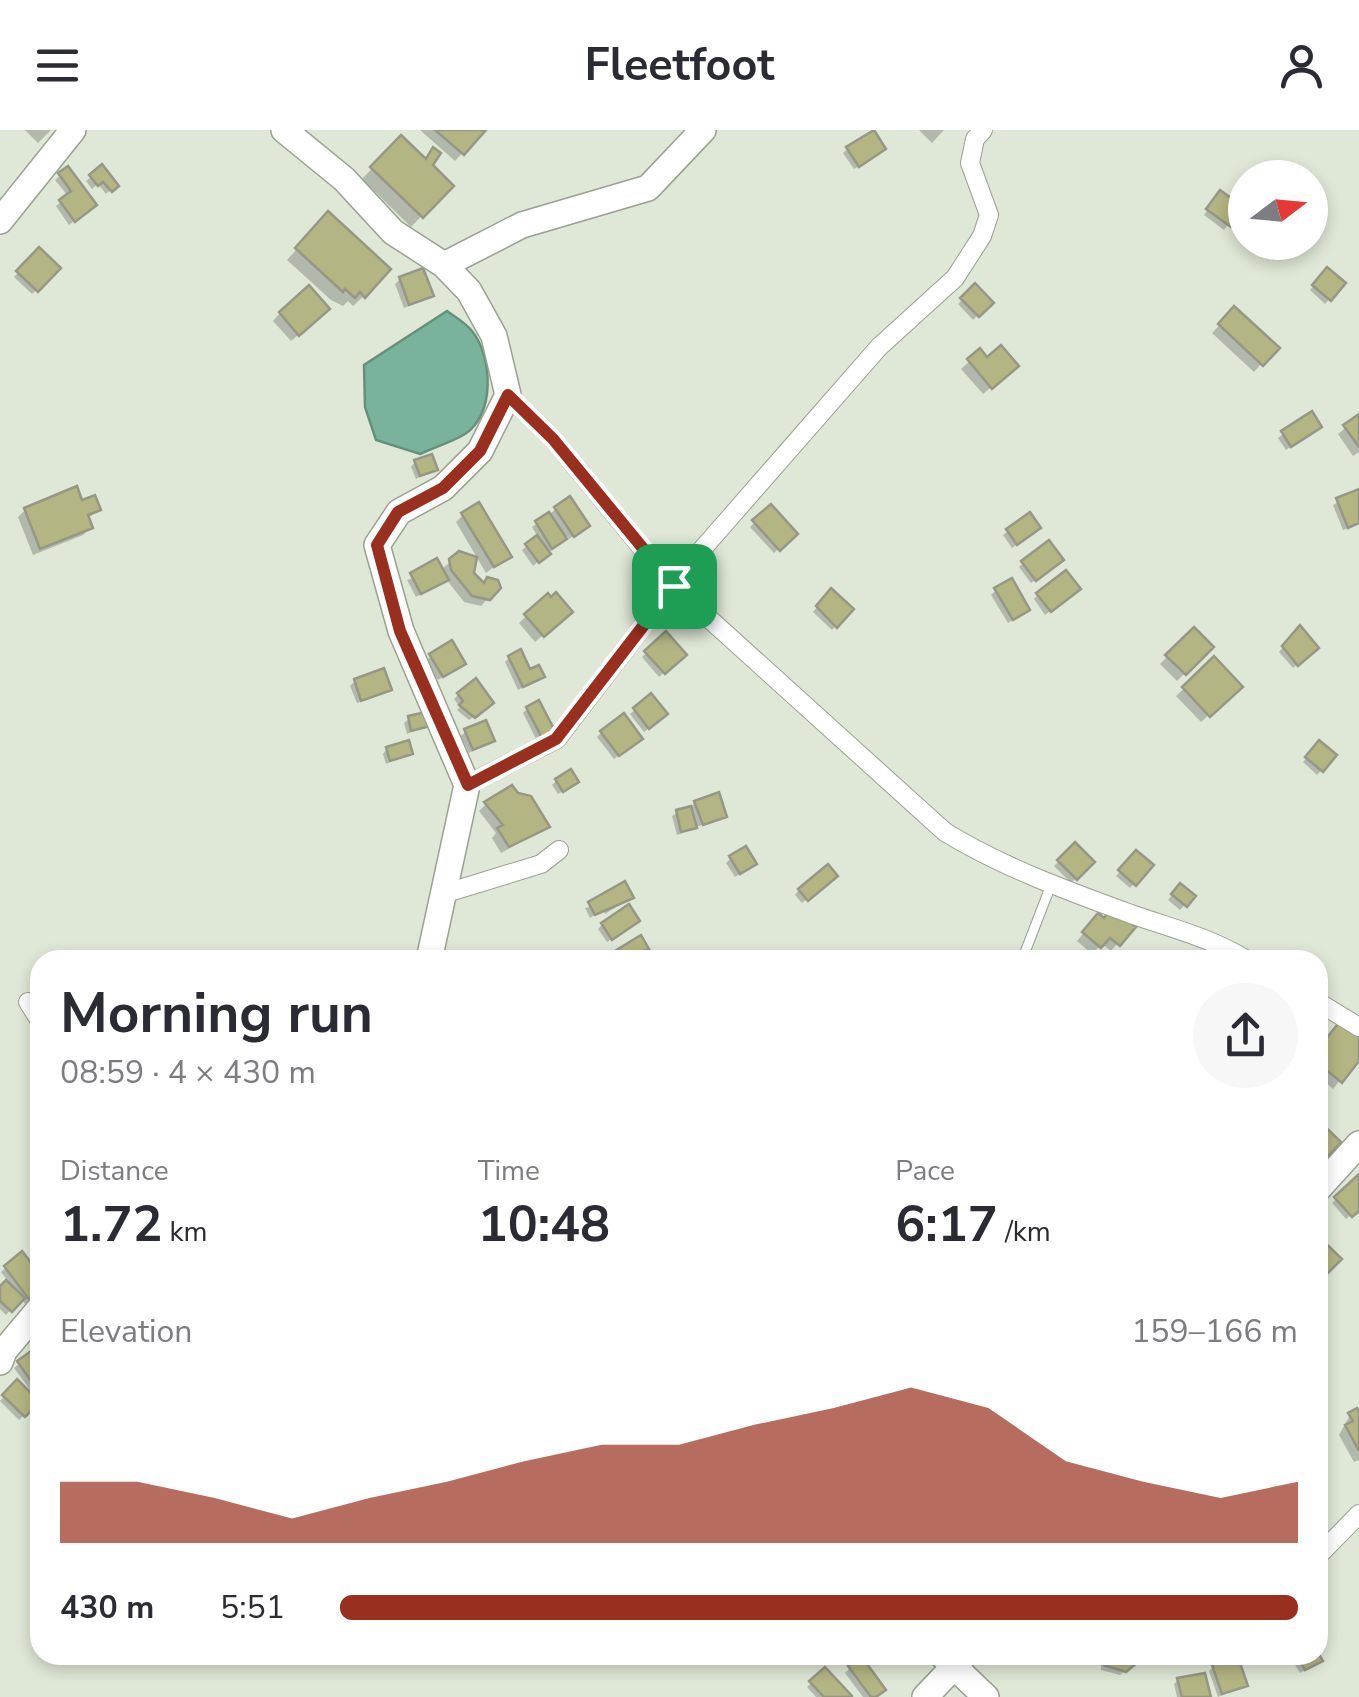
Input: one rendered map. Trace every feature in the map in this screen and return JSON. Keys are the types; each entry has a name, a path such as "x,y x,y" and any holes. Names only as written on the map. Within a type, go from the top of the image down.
{"main road":[{"path":"0,222 74,130"},
{"path":"284,130 344,179 393,232 444,265 469,291 494,336 508,395 480,451 443,488 398,512 377,545 400,631 468,785 430,950"},
{"path":"444,265 522,224 648,188 703,130"},
{"path":"1328,1178 1359,1144"},
{"path":"0,1362 4,1350 30,1320"},
{"path":"925,1697 949,1665"},
{"path":"958,1665 986,1697"}],"street":[{"path":"468,785 556,739 674,586 880,347 954,278 982,236 989,215 970,162 974,139 982,130"},
{"path":"508,395 553,439 674,586 946,832 980,853 1136,916 1188,930 1227,950"},
{"path":"443,894 541,864 559,850"},
{"path":"1328,1008 1359,1027"},
{"path":"1328,1546 1359,1514"}],"lane":[{"path":"1026,950 1052,882"}],"shaded area":[{"path":"447,311 472,331 484,355 488,385 482,414 465,434 420,454 376,440 365,407 364,365"}],"building":[{"path":"435,130 486,130 464,155"},
{"path":"874,130 886,149 859,167 846,147"},
{"path":"401,135 426,159 433,147 441,153 433,165 454,186 423,218 370,167"},
{"path":"102,164 119,186 112,192 103,182 98,186 89,175"},
{"path":"68,166 97,205 75,222 59,200 71,191 58,173"},
{"path":"1220,190 1228,196 1228,225 1206,209"},
{"path":"328,211 391,269 365,298 360,292 355,298 345,289 343,292 295,248"},
{"path":"39,247 61,268 38,292 16,271"},
{"path":"1327,267 1346,283 1331,301 1312,285"},
{"path":"423,268 434,296 409,305 399,277"},
{"path":"975,283 994,303 979,317 960,298"},
{"path":"309,285 330,309 299,336 279,312"},
{"path":"1234,306 1280,348 1263,366 1218,324"},
{"path":"1001,345 1019,366 992,389 967,359 980,348 987,357"},
{"path":"1312,411 1322,427 1291,447 1281,431"},
{"path":"1359,414 1359,447 1343,425"},
{"path":"432,454 438,470 420,476 414,460"},
{"path":"77,486 82,500 95,495 101,510 88,515 93,528 40,549 24,508"},
{"path":"1359,489 1359,523 1348,528 1336,498"},
{"path":"570,496 590,526 574,537 554,507"},
{"path":"479,502 512,557 494,567 461,513"},
{"path":"771,504 798,534 780,551 752,520"},
{"path":"549,512 567,539 552,549 535,521"},
{"path":"1030,512 1041,528 1017,545 1006,529"},
{"path":"537,535 551,554 539,563 525,544"},
{"path":"1049,540 1064,560 1036,581 1021,561"},
{"path":"459,551 477,557 474,573 484,583 487,577 498,580 501,588 490,600 472,596 451,570 449,559"},
{"path":"437,558 449,580 421,594 410,573"},
{"path":"1066,570 1081,589 1051,612 1036,593"},
{"path":"1012,578 1030,610 1013,620 994,588"},
{"path":"831,588 854,609 837,628 816,606"},
{"path":"556,592 573,612 544,637 524,614 548,593 551,597"},
{"path":"1300,625 1319,648 1298,666 1282,646"},
{"path":"1194,627 1214,647 1186,675 1165,655"},
{"path":"666,631 687,655 665,674 644,651"},
{"path":"452,640 466,664 443,677 429,654"},
{"path":"521,649 530,669 539,665 545,677 523,687 508,656"},
{"path":"1214,656 1243,687 1210,717 1182,687"},
{"path":"384,668 392,690 361,701 354,679"},
{"path":"476,678 494,703 475,718 459,705 463,701 457,693"},
{"path":"651,693 668,714 649,729 633,708"},
{"path":"539,700 555,731 542,738 526,707"},
{"path":"426,712 430,726 411,731 408,716"},
{"path":"624,713 643,739 619,756 600,731"},
{"path":"486,720 495,741 473,750 464,729"},
{"path":"409,740 413,754 390,761 386,747"},
{"path":"1319,740 1337,755 1323,772 1305,757"},
{"path":"571,769 579,782 563,792 555,779"},
{"path":"512,785 518,793 531,796 550,827 509,847 497,828 503,825 484,802"},
{"path":"719,792 727,817 703,825 694,801"},
{"path":"691,806 697,828 681,832 676,810"},
{"path":"1075,842 1095,862 1077,880 1057,860"},
{"path":"746,846 757,864 740,874 729,856"},
{"path":"1136,850 1154,865 1136,886 1118,870"},
{"path":"828,864 838,876 808,901 798,889"},
{"path":"625,881 634,898 595,915 588,902"},
{"path":"1180,883 1196,896 1187,907 1171,894"},
{"path":"629,904 640,921 612,940 601,923"},
{"path":"1112,908 1136,927 1120,946 1110,938 1101,948 1082,932 1098,913 1104,918"},
{"path":"641,935 649,949 646,950 617,950"},
{"path":"1341,1020 1359,1034 1359,1061 1342,1083 1328,1071 1328,1036"},
{"path":"1328,1130 1341,1142 1328,1156"},
{"path":"1359,1174 1359,1211 1352,1217 1334,1197"},
{"path":"1328,1246 1342,1259 1328,1273"},
{"path":"22,1251 30,1261 30,1301 4,1266"},
{"path":"6,1280 25,1298 12,1312 0,1301 0,1286"},
{"path":"30,1352 30,1380 17,1361"},
{"path":"17,1379 30,1392 30,1412 25,1417 2,1395"},
{"path":"1357,1408 1359,1451 1345,1425 1353,1421 1348,1413"},
{"path":"868,1665 886,1690 871,1697 848,1666"},
{"path":"1104,1665 1134,1665 1126,1672"},
{"path":"1212,1665 1241,1665 1248,1686 1222,1694"},
{"path":"825,1667 852,1697 824,1697 809,1681"},
{"path":"1205,1673 1211,1697 1182,1697 1177,1678"}],"route":[{"path":"508,395 553,439 593,493 674,586 556,739 468,785 400,631 377,545 398,512 443,488 480,451 508,395"}]}
